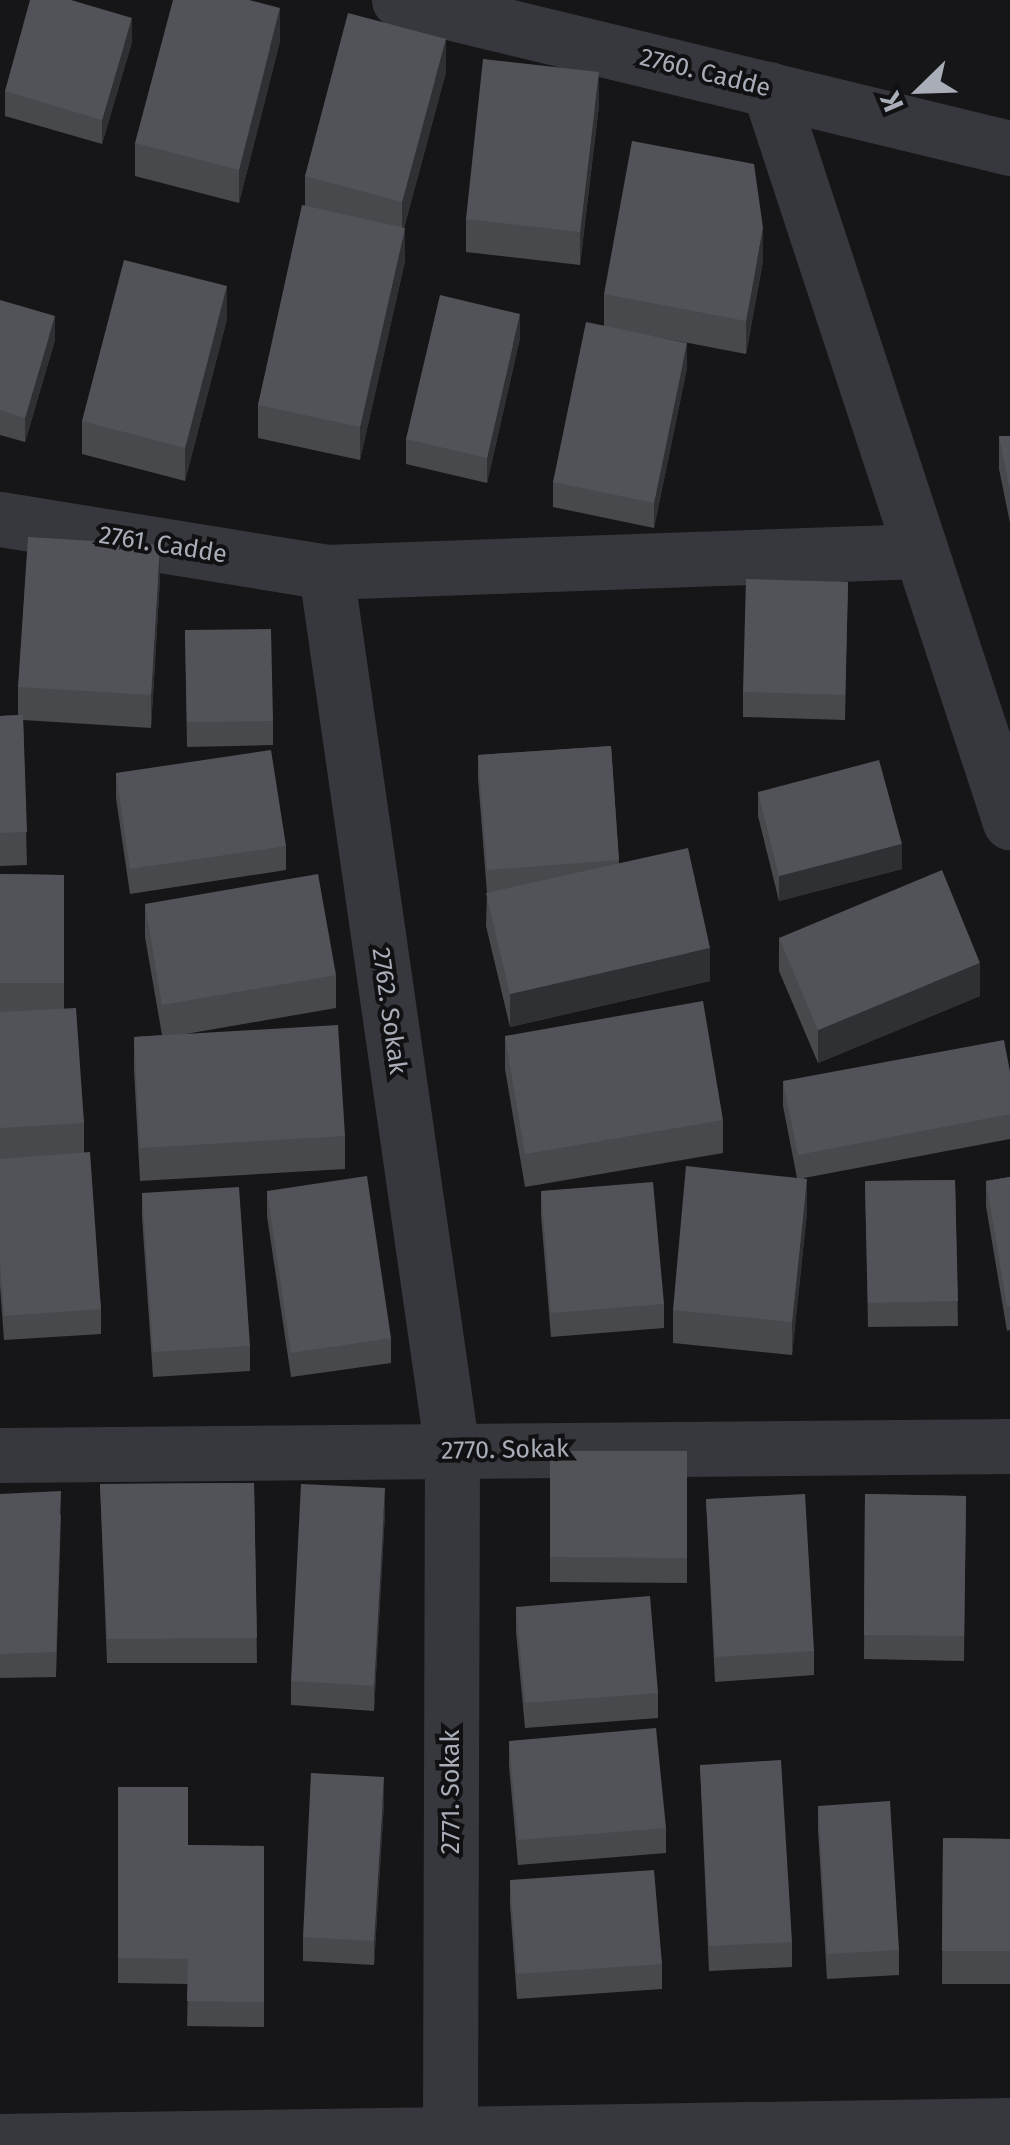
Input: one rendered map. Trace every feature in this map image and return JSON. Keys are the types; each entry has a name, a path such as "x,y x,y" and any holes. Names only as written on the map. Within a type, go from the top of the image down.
{"street":[{"name":"2760. Cadde","path":"400,0 1010,148"},
{"path":"769,89 1010,822"},
{"name":"2761. Cadde","path":"0,519 326,572 921,551"},
{"name":"2762. Sokak","path":"326,572 452,1451"},
{"name":"2770. Sokak","path":"0,1456 1010,1446"},
{"name":"2771. Sokak","path":"450,2139 452,1451"},
{"path":"0,2141 450,2139 1010,2126"}],"building":[{"path":"30,0 71,0 132,18 102,120 5,91"},
{"path":"173,0 249,0 280,8 239,170 135,143"},
{"path":"348,13 446,39 402,202 305,176"},
{"path":"483,59 599,72 580,232 466,219"},
{"path":"632,141 754,164 763,228 746,321 604,294"},
{"path":"302,205 405,228 360,427 258,405"},
{"path":"124,260 227,286 185,448 82,421"},
{"path":"440,295 520,314 487,458 406,439"},
{"path":"0,300 55,316 25,418 0,410"},
{"path":"586,322 687,343 654,503 553,482"},
{"path":"999,436 1010,436 1010,490"},
{"path":"28,537 160,545 151,695 18,687"},
{"path":"746,579 848,582 845,695 743,692"},
{"path":"271,629 273,721 187,722 185,630"},
{"path":"23,715 27,832 0,833 0,716"},
{"path":"611,746 619,860 487,870 478,755"},
{"path":"271,750 286,846 130,869 116,773"},
{"path":"879,760 902,844 779,876 758,792"},
{"path":"688,848 710,948 510,994 486,893"},
{"path":"942,870 980,963 818,1030 779,938"},
{"path":"0,874 64,875 64,983 0,983"},
{"path":"318,874 336,975 162,1005 145,904"},
{"path":"703,1001 723,1120 525,1154 505,1036"},
{"path":"76,1008 84,1123 0,1128 0,1012"},
{"path":"338,1025 345,1136 140,1148 134,1037"},
{"path":"1004,1040 1010,1072 1010,1114 798,1155 783,1081"},
{"path":"90,1152 101,1309 4,1316 0,1159"},
{"path":"686,1166 807,1179 792,1322 673,1310"},
{"path":"367,1176 391,1338 291,1353 267,1191"},
{"path":"1010,1177 1010,1306 1007,1306 986,1181"},
{"path":"955,1180 958,1301 868,1303 865,1181"},
{"path":"653,1182 664,1304 551,1313 541,1191"},
{"path":"239,1187 250,1346 153,1352 142,1193"},
{"path":"550,1451 687,1451 687,1558 550,1557"},
{"path":"254,1483 257,1638 107,1639 100,1484"},
{"path":"301,1484 385,1488 374,1686 291,1681"},
{"path":"61,1491 56,1652 0,1654 0,1494"},
{"path":"805,1494 814,1651 715,1657 706,1499"},
{"path":"865,1494 966,1496 964,1636 864,1635"},
{"path":"650,1596 658,1693 525,1703 516,1607"},
{"path":"656,1728 666,1828 518,1840 509,1741"},
{"path":"781,1760 792,1942 709,1946 700,1765"},
{"path":"311,1773 384,1777 374,1941 303,1937"},
{"path":"118,1787 188,1787 188,1845 264,1846 264,2002 187,2001 188,1959 118,1958"},
{"path":"890,1801 899,1950 827,1954 818,1806"},
{"path":"943,1838 1010,1839 1010,1951 942,1951"},
{"path":"654,1870 662,1964 517,1974 510,1880"}]}
